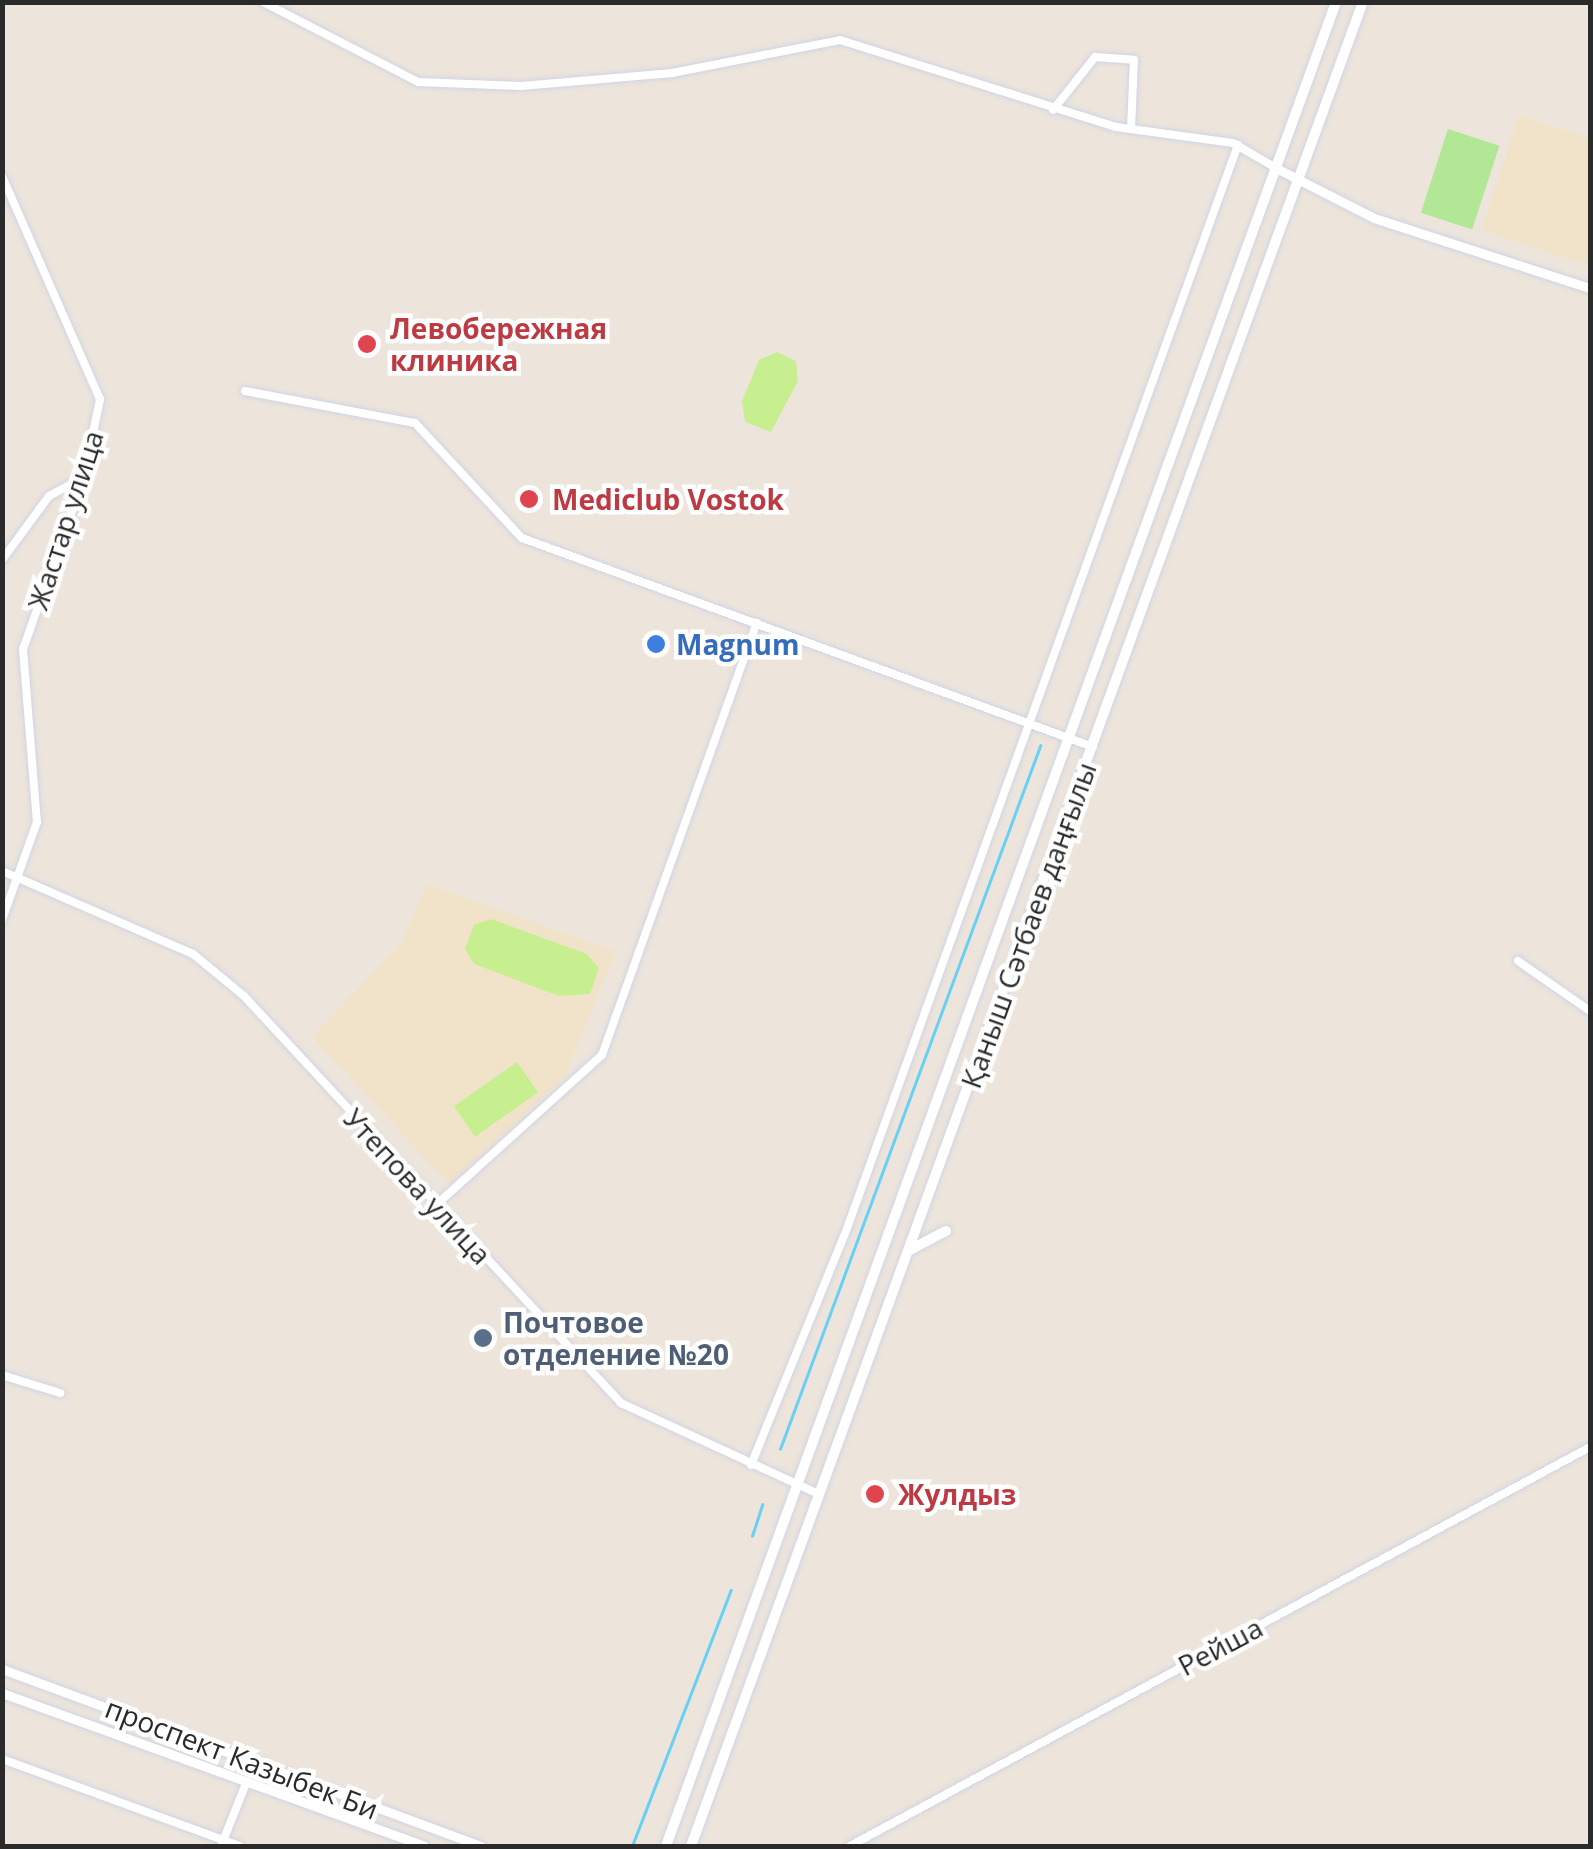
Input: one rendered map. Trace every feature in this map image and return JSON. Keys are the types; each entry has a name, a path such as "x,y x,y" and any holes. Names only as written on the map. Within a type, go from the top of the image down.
{"main road":[{"name":"Қаныш Сәтбаев даңғылы","path":"666,1846 1336,2"},
{"name":"Қаныш Сәтбаев даңғылы","path":"691,1846 1363,2"},
{"path":"908,1251 946,1231"}],"street":[{"path":"263,2 418,82 521,86 672,73 840,40 1053,110 1130,129 1238,145 1298,183 1590,288"},
{"path":"1053,110 1096,57 1134,60 1130,129"},
{"path":"750,1465 871,1161 1024,720 1238,145"},
{"name":"Жастар улица","path":"2,176 91,364 100,399 84,478 18,674 36,822 18,878"},
{"path":"245,391 415,423 513,532 1093,747"},
{"path":"2,560 50,496 84,478"},
{"path":"436,1206 602,1055 757,623"},
{"name":"Утепова улица","path":"2,872 193,954 244,996 621,1403 819,1494"},
{"path":"2,920 18,878"},
{"path":"1518,961 1590,1011"},
{"path":"2,1375 60,1393"},
{"name":"Рейша","path":"850,1846 1590,1447"},
{"name":"проспект Казыбек Би","path":"2,1669 481,1846"},
{"name":"проспект Казыбек Би","path":"2,1693 424,1846"},
{"path":"2,1759 222,1844 240,1846"},
{"path":"222,1844 247,1781"},
{"path":"696,1832 699,1846"}],"shaded area":[{"path":"1519,115 1590,138 1590,266 1481,230"},
{"path":"427,884 616,951 564,1078 449,1184 312,1037 402,942"}],"green space":[{"path":"1448,129 1499,146 1472,229 1421,213"},
{"path":"777,352 796,361 798,381 771,432 745,422 742,401 759,360"},
{"path":"491,919 587,954 599,968 590,994 559,996 474,964 465,949 474,925"},
{"path":"517,1062 538,1092 475,1136 454,1106"}],"waterway":[{"path":"780,1449 1040,746"},
{"path":"752,1536 762,1505"},
{"path":"632,1846 731,1590"}],"place":[{"name":"Левобережная клиника","path":"367,344"},
{"name":"Mediclub Vostok","path":"529,499"},
{"name":"Magnum","path":"656,644"},
{"name":"Почтовое отделение №20","path":"483,1338"},
{"name":"Жулдыз","path":"875,1494"}]}
